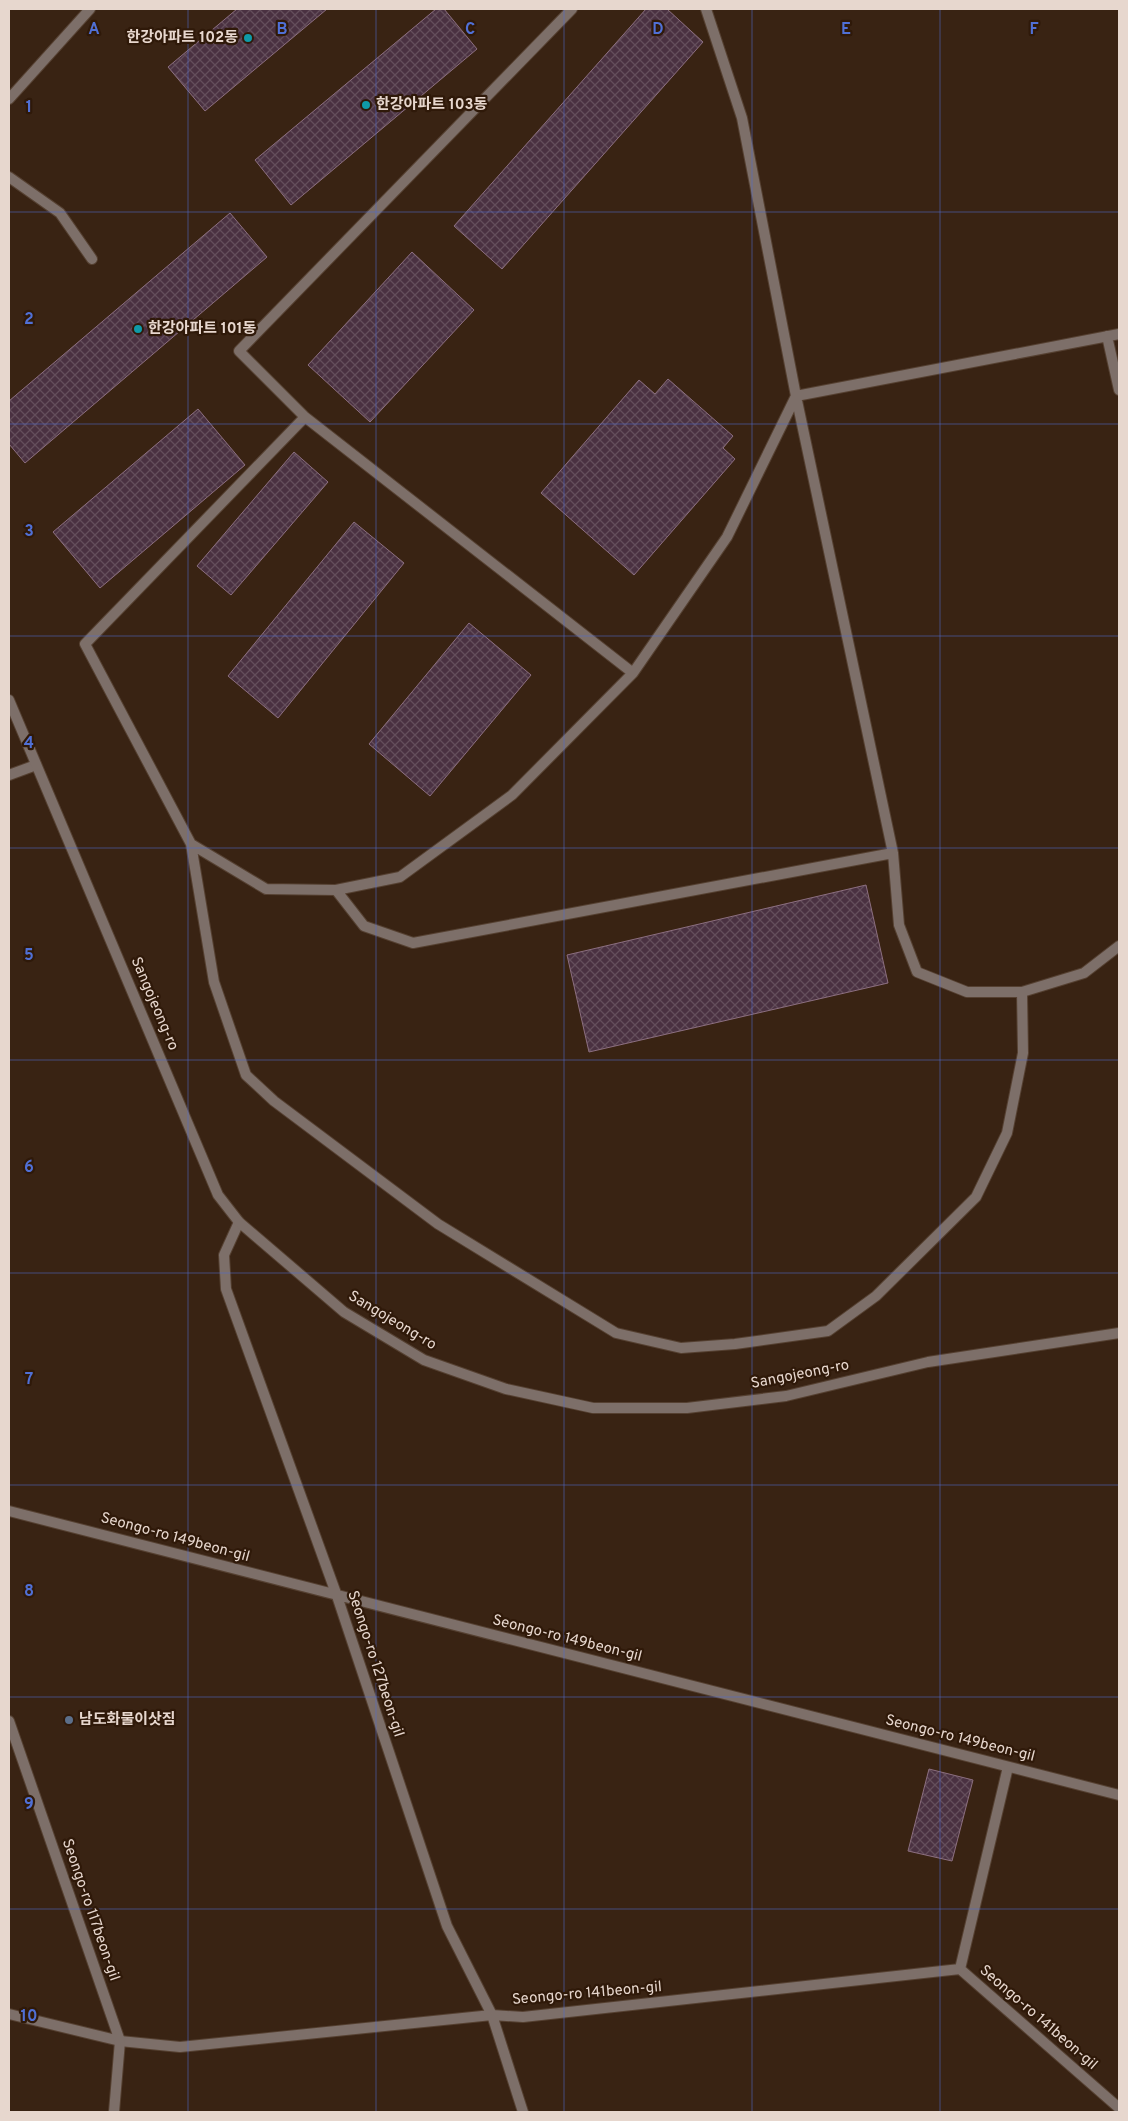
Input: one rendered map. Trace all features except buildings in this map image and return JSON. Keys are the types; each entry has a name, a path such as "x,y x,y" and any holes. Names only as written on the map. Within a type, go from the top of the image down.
{"street":[{"path":"9,99 90,9"},
{"path":"572,9 239,351 305,417 633,673"},
{"path":"706,9 742,118 796,396 893,853 899,925 917,972 967,992 1022,992 1084,973 1119,946"},
{"path":"9,177 60,213 92,260"},
{"path":"796,396 1119,334"},
{"path":"1107,336 1119,390"},
{"path":"191,844 266,889 336,890 400,877 512,795 633,673 727,537 796,396"},
{"path":"305,417 85,644 191,844 214,982 246,1075 274,1101 438,1224 616,1333 681,1348 735,1344 828,1331 876,1296 976,1197 1007,1133 1023,1053 1022,992"},
{"name":"Sangojeong-ro","path":"9,700 218,1195 239,1222 344,1312 424,1360 506,1389 593,1408 687,1408 786,1396 928,1362 1119,1333"},
{"path":"9,775 36,765"},
{"path":"336,890 364,926 413,943 893,853"},
{"name":"Seongo-ro 127beon-gil","path":"239,1222 224,1255 226,1289 337,1596 447,1926 492,2015 523,2112"},
{"name":"Seongo-ro 149beon-gil","path":"9,1510 337,1596 1119,1795"},
{"name":"Seongo-ro 117beon-gil","path":"9,1721 120,2041 114,2112"},
{"path":"960,1969 1008,1767"},
{"name":"Seongo-ro 141beon-gil","path":"9,2014 120,2041 180,2047 492,2015 523,2017 960,1969 1119,2108"}],"place":[{"name":"한강아파트 102동","path":"248,38"},
{"name":"한강아파트 103동","path":"366,105"},
{"name":"한강아파트 101동","path":"138,329"},
{"name":"남도화물이삿짐","path":"69,1720"}]}
